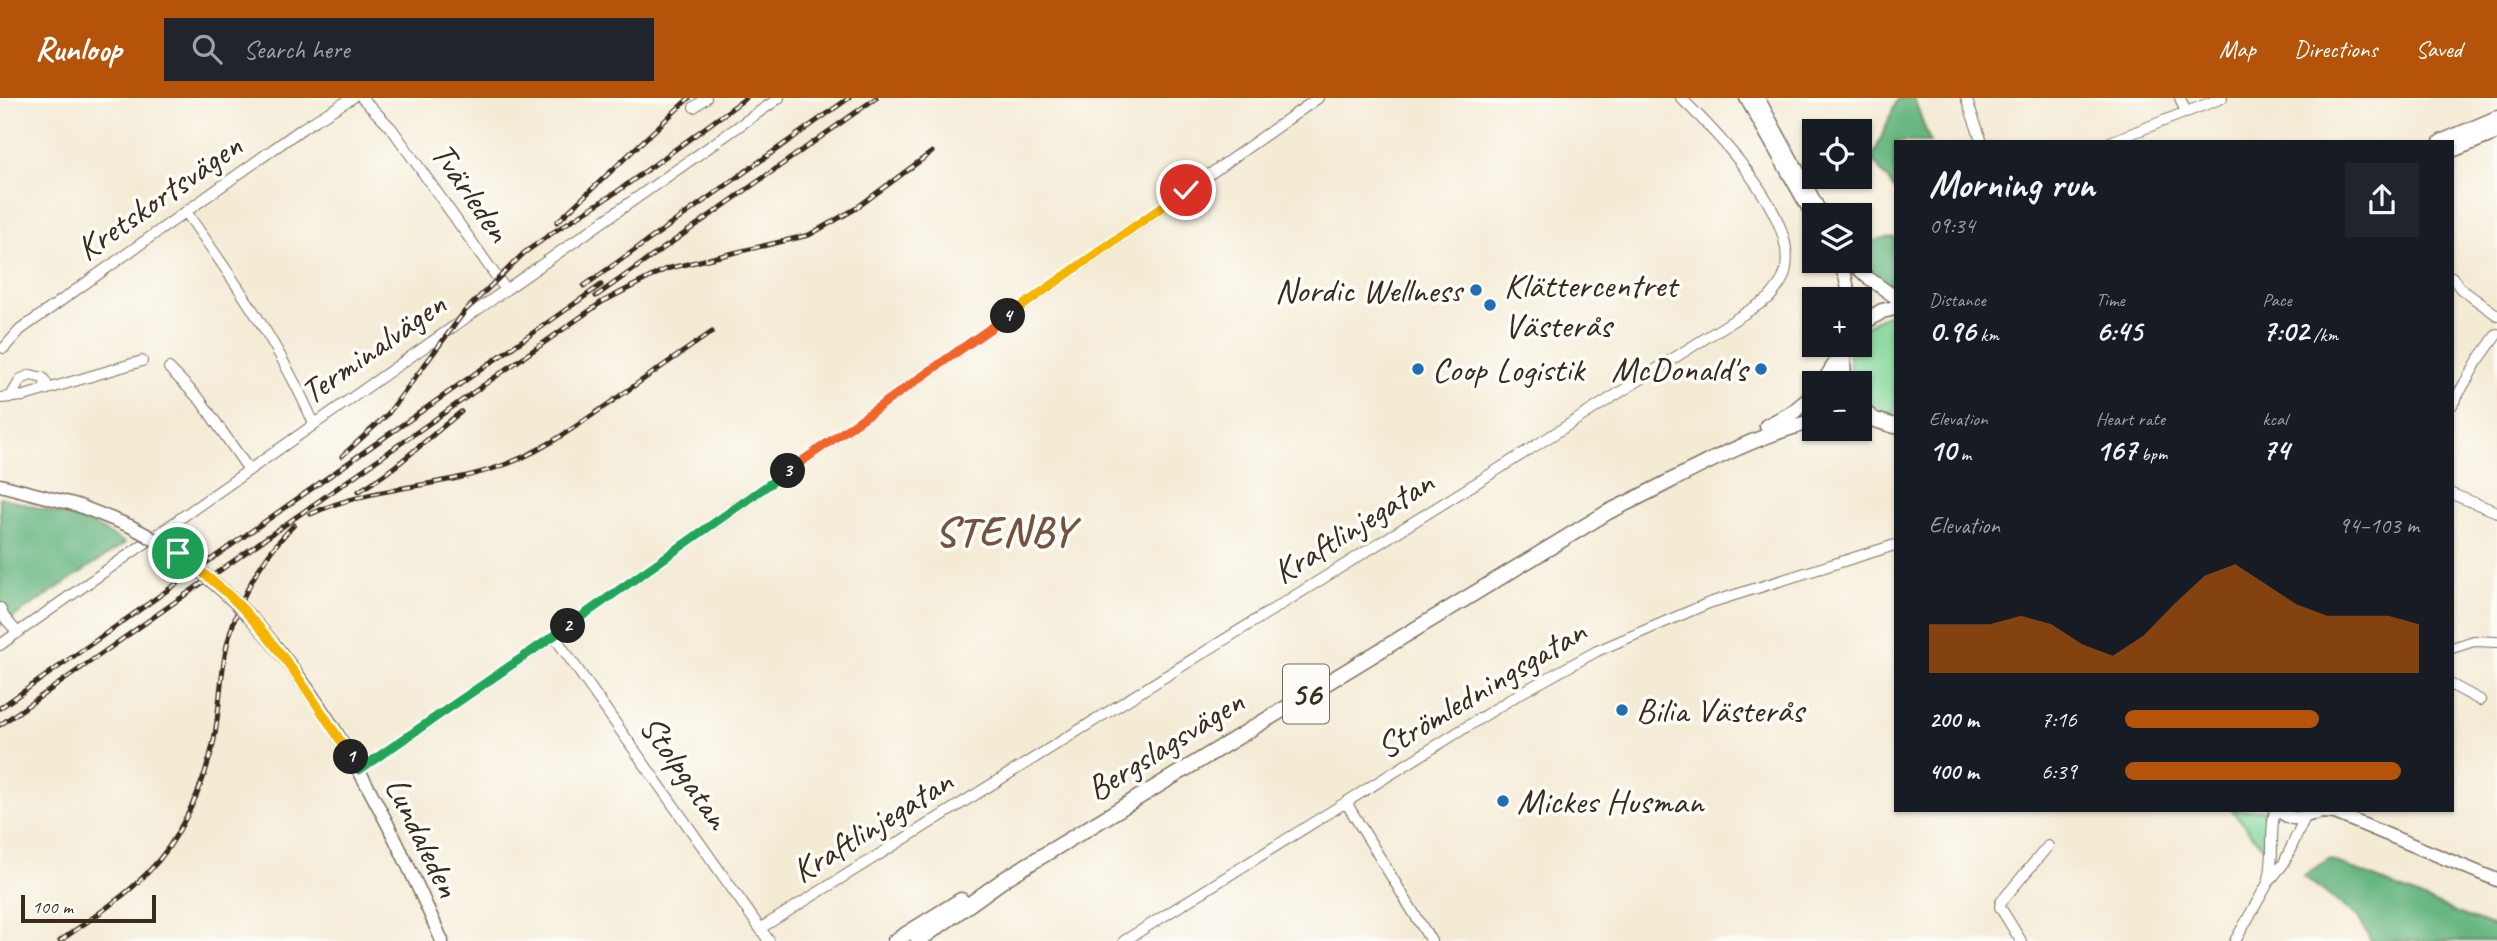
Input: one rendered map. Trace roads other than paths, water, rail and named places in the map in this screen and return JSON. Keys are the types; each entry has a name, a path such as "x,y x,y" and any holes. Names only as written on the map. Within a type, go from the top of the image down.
{"highway":[{"path":"2446,140 2497,118"},
{"path":"2454,149 2497,132"},
{"path":"1872,316 1894,308"},
{"name":"Bergslagsvägen","path":"1608,512 1623,499 1685,464 1785,418 1802,404"},
{"path":"1872,416 1891,426"},
{"path":"1872,422 1891,426"},
{"name":"Bergslagsvägen","path":"918,941 1006,878 1608,512 1743,445 1802,424"},
{"name":"Bergslagsvägen","path":"895,941 993,880 1006,878"}],"main road":[{"path":"1746,98 1805,203"},
{"path":"1758,98 1815,203"},
{"path":"1862,273 1894,296"},
{"name":"Lundaleden","path":"1,488 77,505 130,526 178,553 207,576 252,619 279,651 359,770 442,941"},
{"path":"2281,812 2292,818 2323,812 2335,813 2497,880"},
{"path":"2353,812 2497,871"}],"street":[{"name":"Kretskortsvägen","path":"4,348 20,330 303,128 352,98"},
{"name":"Tvärleden","path":"362,98 392,129 506,290"},
{"path":"694,107 706,98"},
{"name":"Terminalvägen","path":"0,645 779,98"},
{"path":"359,770 554,636 1318,98"},
{"name":"Kraftlinjegatan","path":"761,928 1486,478 1769,298 1784,275 1786,243 1781,229 1769,204 1727,146 1681,98"},
{"path":"1966,98 1981,140"},
{"path":"2180,98 2186,113"},
{"path":"2115,140 2222,98"},
{"path":"186,212 273,340 314,424"},
{"path":"2454,280 2461,289 2497,315"},
{"path":"2454,402 2497,334"},
{"path":"5,397 24,396 142,361"},
{"path":"169,368 201,401 249,470"},
{"path":"5,397 22,379 31,374 43,378 46,383 43,390"},
{"path":"2454,495 2497,512"},
{"name":"Strömledningsgatan","path":"1124,941 1530,688 1626,636 1709,603 1894,545"},
{"path":"0,608 18,633"},
{"name":"Stolpgatan","path":"554,636 769,941"},
{"path":"2454,647 2474,641 2497,642"},
{"path":"2454,686 2480,700"},
{"path":"1347,804 1431,941"},
{"path":"2268,883 2274,859 2272,824 2276,812"},
{"path":"2235,941 2268,883 2284,863 2310,814"},
{"path":"2021,941 2000,908 2001,902 2048,846"}],"railway":[{"path":"557,222 689,98"},
{"path":"342,456 387,415 465,311 524,253 618,191 746,98"},
{"path":"584,286 849,98"},
{"path":"596,296 876,98"},
{"path":"0,725 602,302 666,269 809,235 855,209 932,152"},
{"path":"0,708 601,285"},
{"path":"311,514 357,498 454,479 515,461 569,431 712,332"},
{"path":"359,491 399,463 461,412"},
{"path":"60,941 139,881 166,851 177,834 208,765 216,728 227,645 237,612 261,566 294,525"}],"place":[{"name":"Nordic Wellness","path":"1476,290"},
{"name":"Klättercentret Västerås","path":"1490,305"},
{"name":"Coop Logistik","path":"1418,369"},
{"name":"McDonald's","path":"1761,369"},
{"name":"Bilia Västerås","path":"1622,710"},
{"name":"Mickes Husman","path":"1503,801"}],"district":[{"name":"STENBY","path":"1005,531"}]}
